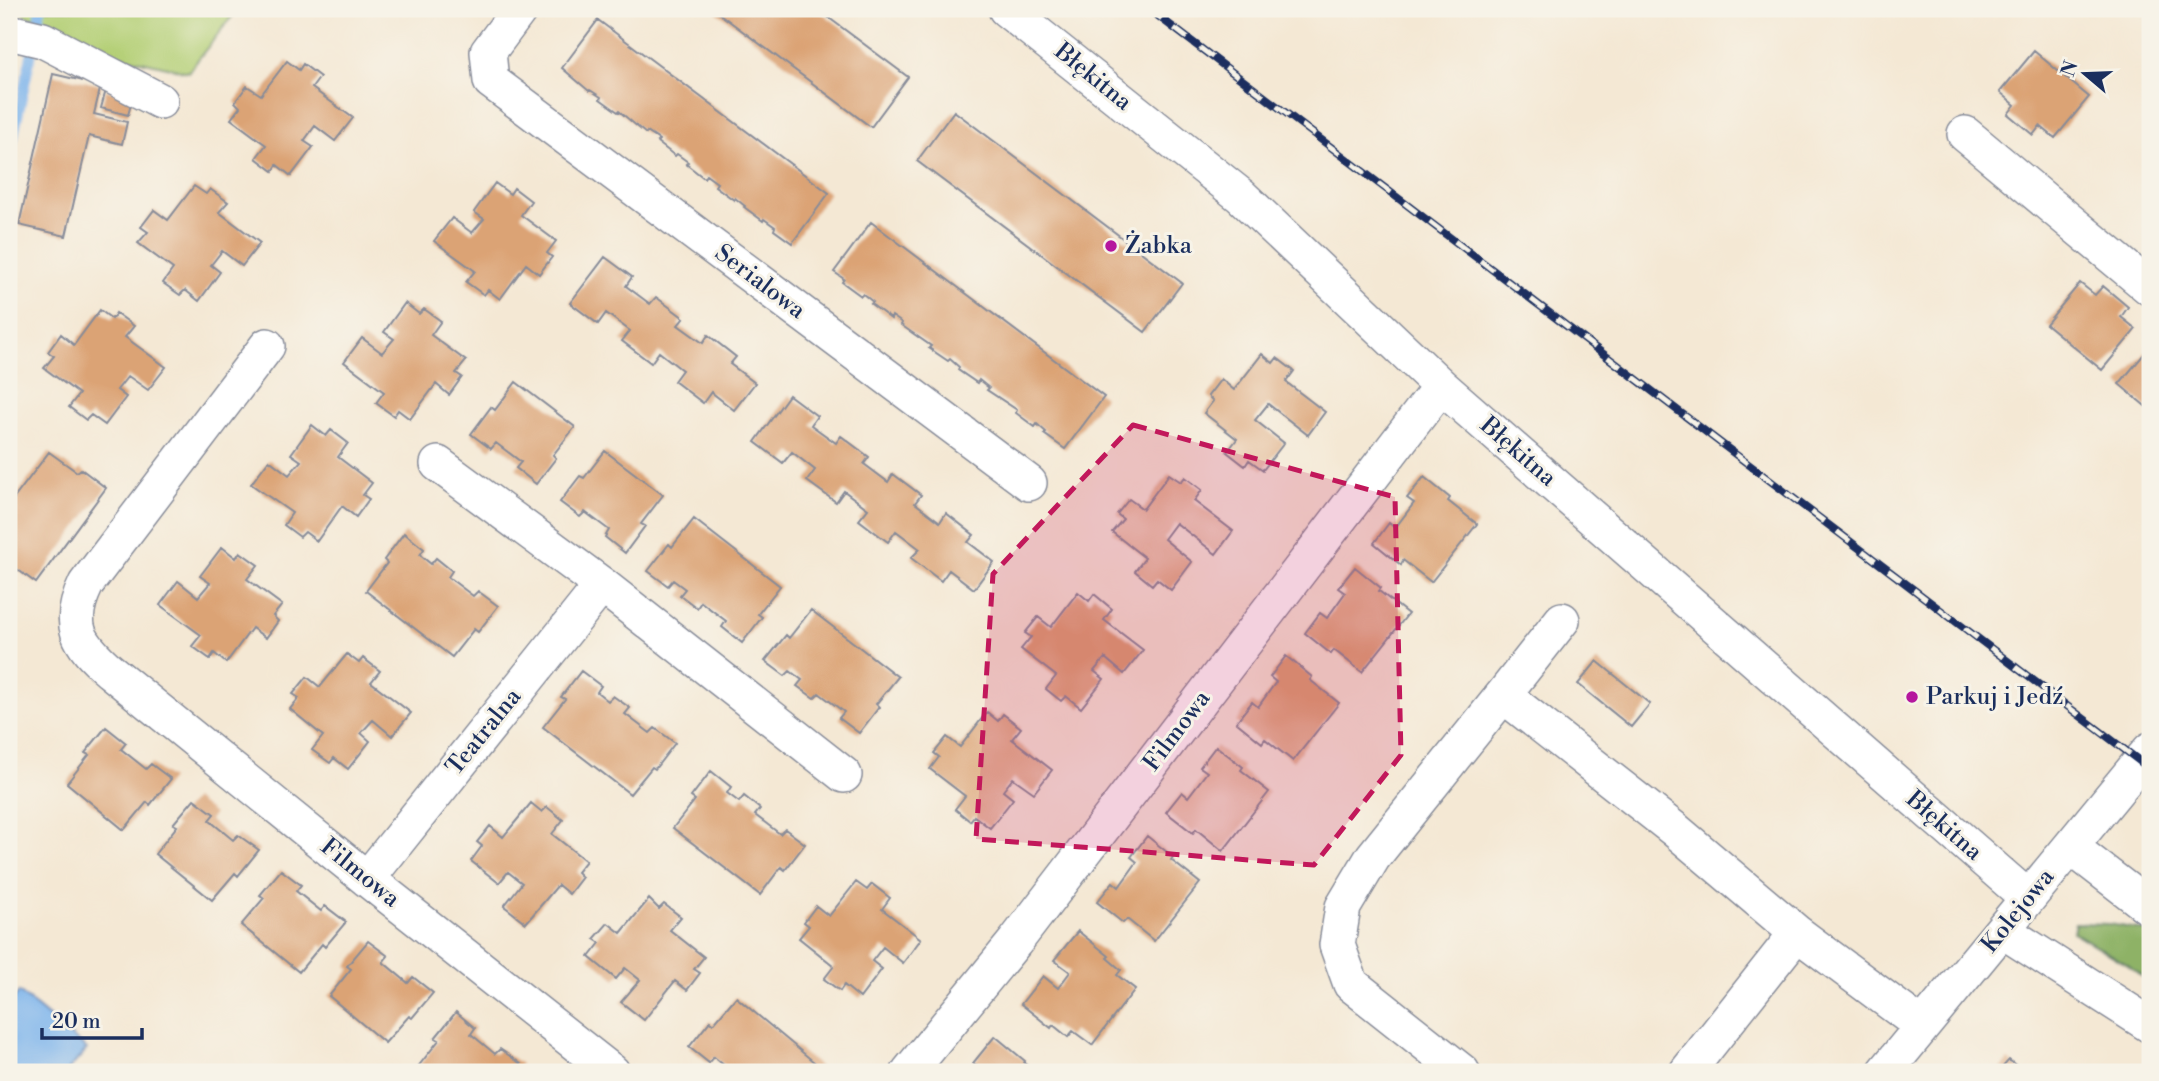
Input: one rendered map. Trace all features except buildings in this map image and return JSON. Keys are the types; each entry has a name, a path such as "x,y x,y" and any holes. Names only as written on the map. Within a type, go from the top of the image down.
{"street":[{"name":"Serialowa","path":"520,9 488,52 491,81 1029,483"},
{"name":"Błękitna","path":"1006,9 1241,196 1441,386 2028,898"},
{"path":"25,35 160,101"},
{"path":"1965,134 2150,288"},
{"name":"Filmowa","path":"267,346 86,584 77,602 75,625 82,641 93,657 110,671 367,879 612,1072"},
{"name":"Filmowa","path":"909,1072 1015,942 1441,386"},
{"path":"438,464 602,585 844,775"},
{"name":"Teatralna","path":"367,879 602,585"},
{"path":"1462,1072 1350,984 1338,945 1343,907 1373,857 1562,620"},
{"path":"1503,695 1674,829 1797,933 1922,1026"},
{"name":"Kolejowa","path":"1885,1072 2150,750"},
{"path":"2071,846 2150,908"},
{"path":"2002,930 2150,1025"},
{"path":"1687,1072 1797,933"}],"highlighted area":[{"path":"1133,425 1395,497 1401,755 1314,865 976,839 993,574"}],"green space":[{"path":"18,9 238,9 188,72 90,49 47,21 26,16"},
{"path":"2075,923 2109,924 2150,931 2150,983 2128,965 2073,932"}],"water":[{"path":"19,992 87,1049 67,1072 9,1072 9,1004"}],"waterway":[{"path":"9,158 41,9"}],"railway":[{"path":"1149,9 2150,769"}],"place":[{"name":"Żabka","path":"1111,246"},
{"name":"Parkuj i Jedź","path":"1912,697"}]}
